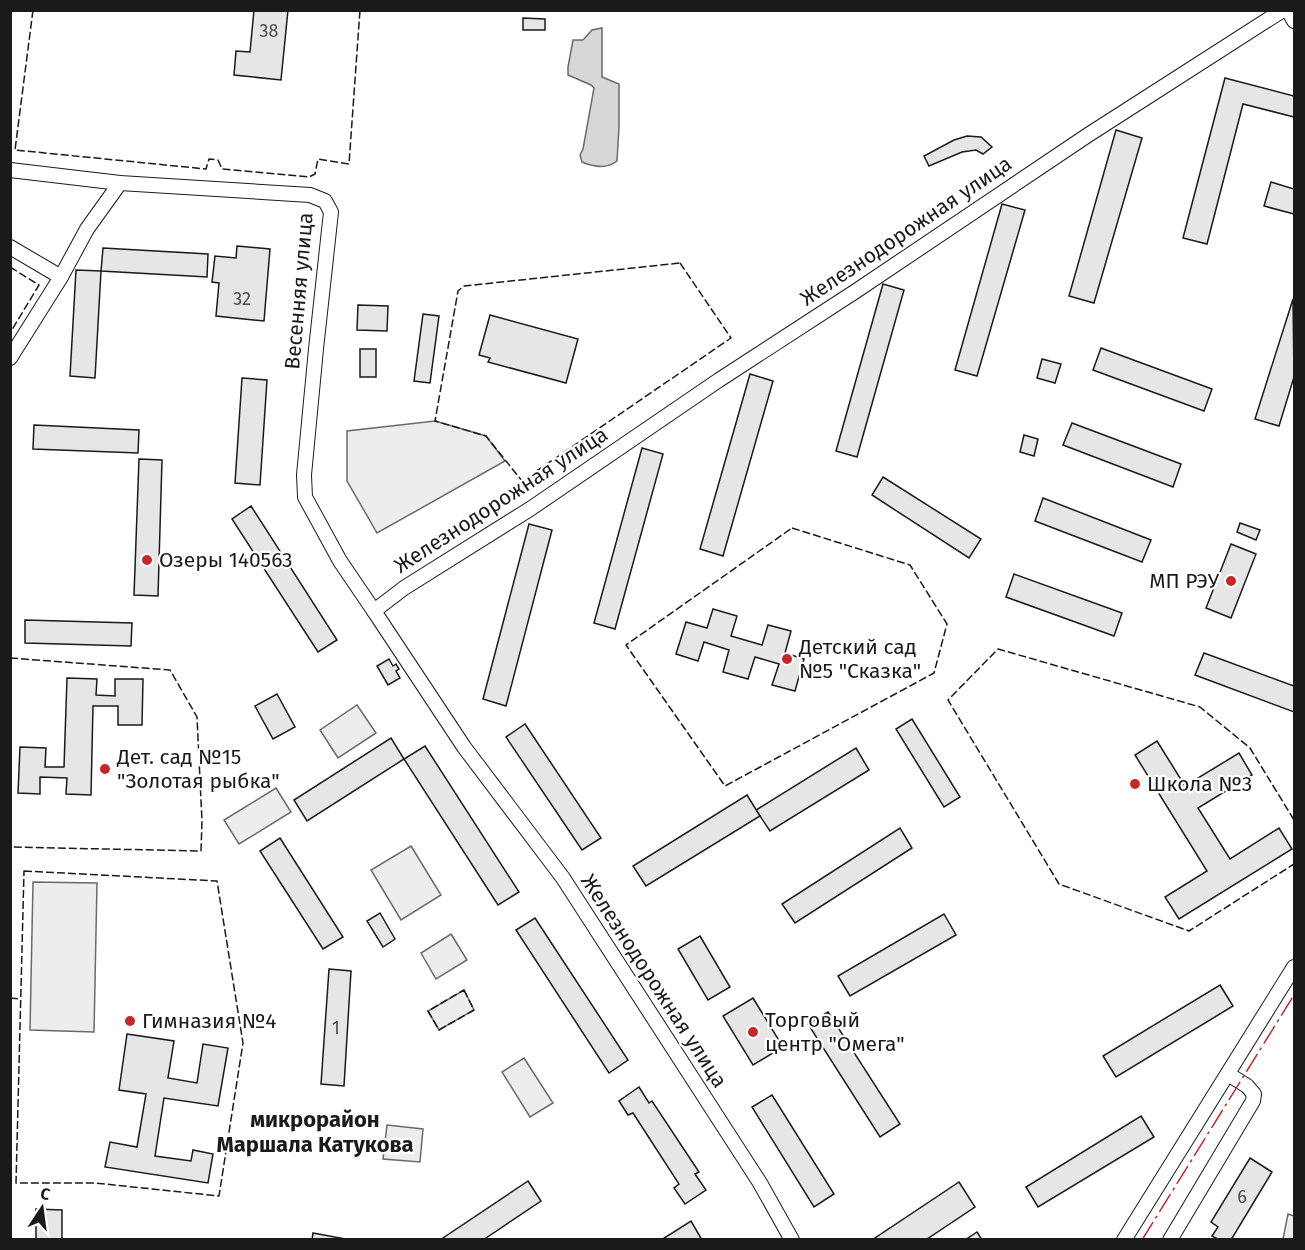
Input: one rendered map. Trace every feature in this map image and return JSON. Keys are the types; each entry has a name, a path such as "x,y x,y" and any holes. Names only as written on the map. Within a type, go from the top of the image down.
{"street":[{"name":"Железнодорожная улица","path":"792,1239 760,1183 563,878 464,747 374,611 404,588 530,509 719,380 1088,135 1283,10"},
{"path":"1288,10 1294,21"},
{"name":"Весенняя улица","path":"10,170 120,183 310,195 325,201 331,212 304,475 305,497 340,561 374,611"},
{"path":"10,358 61,278 87,229 120,183"},
{"path":"10,247 61,278"},
{"path":"1124,1239 1294,968"},
{"path":"1170,1239 1253,1101 1254,1094 1247,1086 1228,1074"}],"shaded area":[{"path":"602,28 602,77 619,84 619,127 617,161 600,166 582,162 580,155 594,88 568,75 568,67 573,40 583,40 592,30"},
{"path":"435,421 486,436 505,461 377,533 347,481 347,431"},
{"path":"357,705 376,733 338,758 320,730"},
{"path":"276,788 291,812 239,844 224,820"},
{"path":"411,846 441,895 401,920 371,870"},
{"path":"33,882 97,883 94,1032 30,1030"},
{"path":"451,934 467,960 436,979 421,953"},
{"path":"464,990 474,1010 439,1030 428,1011"},
{"path":"524,1058 553,1103 530,1117 502,1072"},
{"path":"387,1125 423,1129 420,1162 383,1159"},
{"path":"1288,1214 1294,1216 1294,1239 1283,1239"}],"building":[{"path":"254,10 288,10 281,80 234,75 236,51 250,52"},
{"path":"523,18 545,19 545,30 523,30"},
{"path":"1225,78 1294,96 1294,117 1243,104 1207,244 1183,238"},
{"path":"1116,130 1142,138 1094,303 1069,296"},
{"path":"967,136 981,137 992,147 983,154 976,150 962,152 929,166 924,156 954,140"},
{"path":"1271,182 1294,189 1294,214 1264,206"},
{"path":"1002,204 1025,210 977,376 955,370"},
{"path":"237,246 270,249 264,321 216,316 219,283 212,282 215,256 236,258"},
{"path":"103,248 208,254 207,277 101,271"},
{"path":"76,270 101,271 95,378 70,376"},
{"path":"883,284 904,290 857,457 836,451"},
{"path":"1293,299 1294,377 1279,426 1255,419"},
{"path":"358,305 388,306 387,331 357,330"},
{"path":"423,314 439,316 430,383 414,381"},
{"path":"490,315 578,339 566,383 488,362 490,358 479,355"},
{"path":"1101,348 1212,389 1204,411 1093,370"},
{"path":"360,349 376,349 376,377 360,377"},
{"path":"1042,359 1061,364 1055,383 1037,378"},
{"path":"750,374 773,381 723,556 700,549"},
{"path":"242,378 267,380 260,485 235,483"},
{"path":"1072,423 1181,464 1173,487 1063,445"},
{"path":"34,425 139,430 138,453 33,449"},
{"path":"1024,435 1038,439 1034,456 1020,452"},
{"path":"642,448 663,454 615,629 594,623"},
{"path":"139,459 162,460 158,596 134,595"},
{"path":"883,477 981,539 969,558 872,495"},
{"path":"1043,498 1151,540 1142,562 1035,521"},
{"path":"251,506 337,640 318,652 232,519"},
{"path":"1240,523 1260,530 1256,540 1237,532"},
{"path":"529,524 552,530 506,706 483,699"},
{"name":"МП РЭУ","path":"1231,544 1256,554 1231,618 1206,608"},
{"path":"1014,574 1122,613 1114,636 1006,597"},
{"path":"713,609 737,616 731,636 762,645 768,625 791,631 785,653 804,659 795,691 772,685 779,664 755,657 748,679 723,672 729,650 704,642 698,661 676,654 686,622 707,628"},
{"path":"25,620 132,623 131,646 25,643"},
{"path":"1204,653 1294,686 1294,712 1195,675"},
{"path":"389,659 393,666 396,664 399,669 396,671 400,678 388,685 377,666"},
{"path":"67,678 97,679 96,695 115,696 115,679 143,679 142,725 118,725 118,706 93,706 91,795 66,794 67,778 40,777 40,794 18,793 20,747 46,748 45,767 64,767"},
{"path":"277,694 295,727 273,739 255,706"},
{"path":"912,719 960,797 944,807 896,729"},
{"path":"525,724 601,838 582,850 506,737"},
{"path":"391,738 404,759 307,821 294,800"},
{"path":"1157,741 1185,786 1239,753 1252,775 1198,808 1230,859 1279,828 1292,849 1179,919 1165,897 1207,871 1135,755"},
{"path":"425,746 519,892 498,905 404,759"},
{"path":"856,748 869,770 770,831 756,810"},
{"path":"747,795 760,816 646,886 633,866"},
{"path":"900,828 912,848 795,923 782,904"},
{"path":"280,838 343,937 323,949 260,851"},
{"path":"380,913 395,939 383,947 367,921"},
{"path":"944,914 956,935 850,996 838,976"},
{"path":"535,918 628,1060 609,1073 516,930"},
{"path":"700,936 730,987 708,1000 678,949"},
{"path":"329,969 351,971 344,1086 321,1084"},
{"path":"1220,985 1233,1006 1116,1077 1103,1056"},
{"name":"Торговый центр \"Омега\"","path":"753,998 783,1047 753,1065 723,1016"},
{"path":"828,1012 900,1124 880,1137 808,1024"},
{"path":"127,1034 174,1041 168,1078 197,1083 203,1044 228,1048 218,1106 164,1098 155,1156 191,1161 193,1150 213,1154 208,1183 105,1167 110,1142 137,1147 146,1094 119,1090"},
{"path":"639,1087 649,1103 652,1101 699,1172 695,1174 706,1190 685,1204 674,1188 679,1184 633,1113 628,1115 619,1101"},
{"path":"772,1095 834,1194 814,1207 752,1107"},
{"path":"1141,1116 1154,1137 1038,1207 1026,1187"},
{"path":"1250,1158 1272,1172 1231,1240 1219,1240 1212,1236 1218,1227 1211,1222"},
{"path":"528,1181 541,1201 483,1240 440,1240"},
{"path":"959,1182 975,1207 927,1239 872,1240"},
{"path":"36,1209 62,1210 62,1240 36,1240"},
{"path":"691,1221 702,1240 661,1240"},
{"path":"977,1232 982,1240 965,1240"},
{"path":"313,1233 351,1240 312,1240"}],"fence":[{"path":"33,10 15,150 206,169 209,159 218,160 222,169 309,177 315,174 318,159 349,164 360,10"},
{"path":"680,263 731,338 522,481 486,436 435,421 458,291 464,286 680,263"},
{"path":"10,267 39,285 10,333"},
{"path":"792,528 910,565 947,624 934,673 725,786 626,645 792,528"},
{"path":"1294,820 1250,748 1200,707 998,649 948,700 1059,884 1189,931 1294,864"},
{"path":"10,658 170,670 197,717 202,821 201,851 10,847"},
{"path":"24,871 217,881 243,1043 219,1196 95,1183 16,1183 24,871"},
{"path":"464,990 474,1010 439,1030 428,1011 464,990"},
{"path":"10,998 21,999"}],"power":[{"path":"1142,1240 1294,995"}],"place":[{"name":"Озеры 140563","path":"147,560"},
{"name":"МП РЭУ","path":"1231,581"},
{"name":"Детский сад №5 \"Сказка\"","path":"787,659"},
{"name":"Дет. сад №15 \"Золотая рыбка\"","path":"105,769"},
{"name":"Школа №3","path":"1135,784"},
{"name":"Гимназия №4","path":"130,1021"},
{"name":"Торговый центр \"Омега\"","path":"753,1032"}],"district":[{"name":"микрорайон Маршала Катукова","path":"315,1132"}]}
